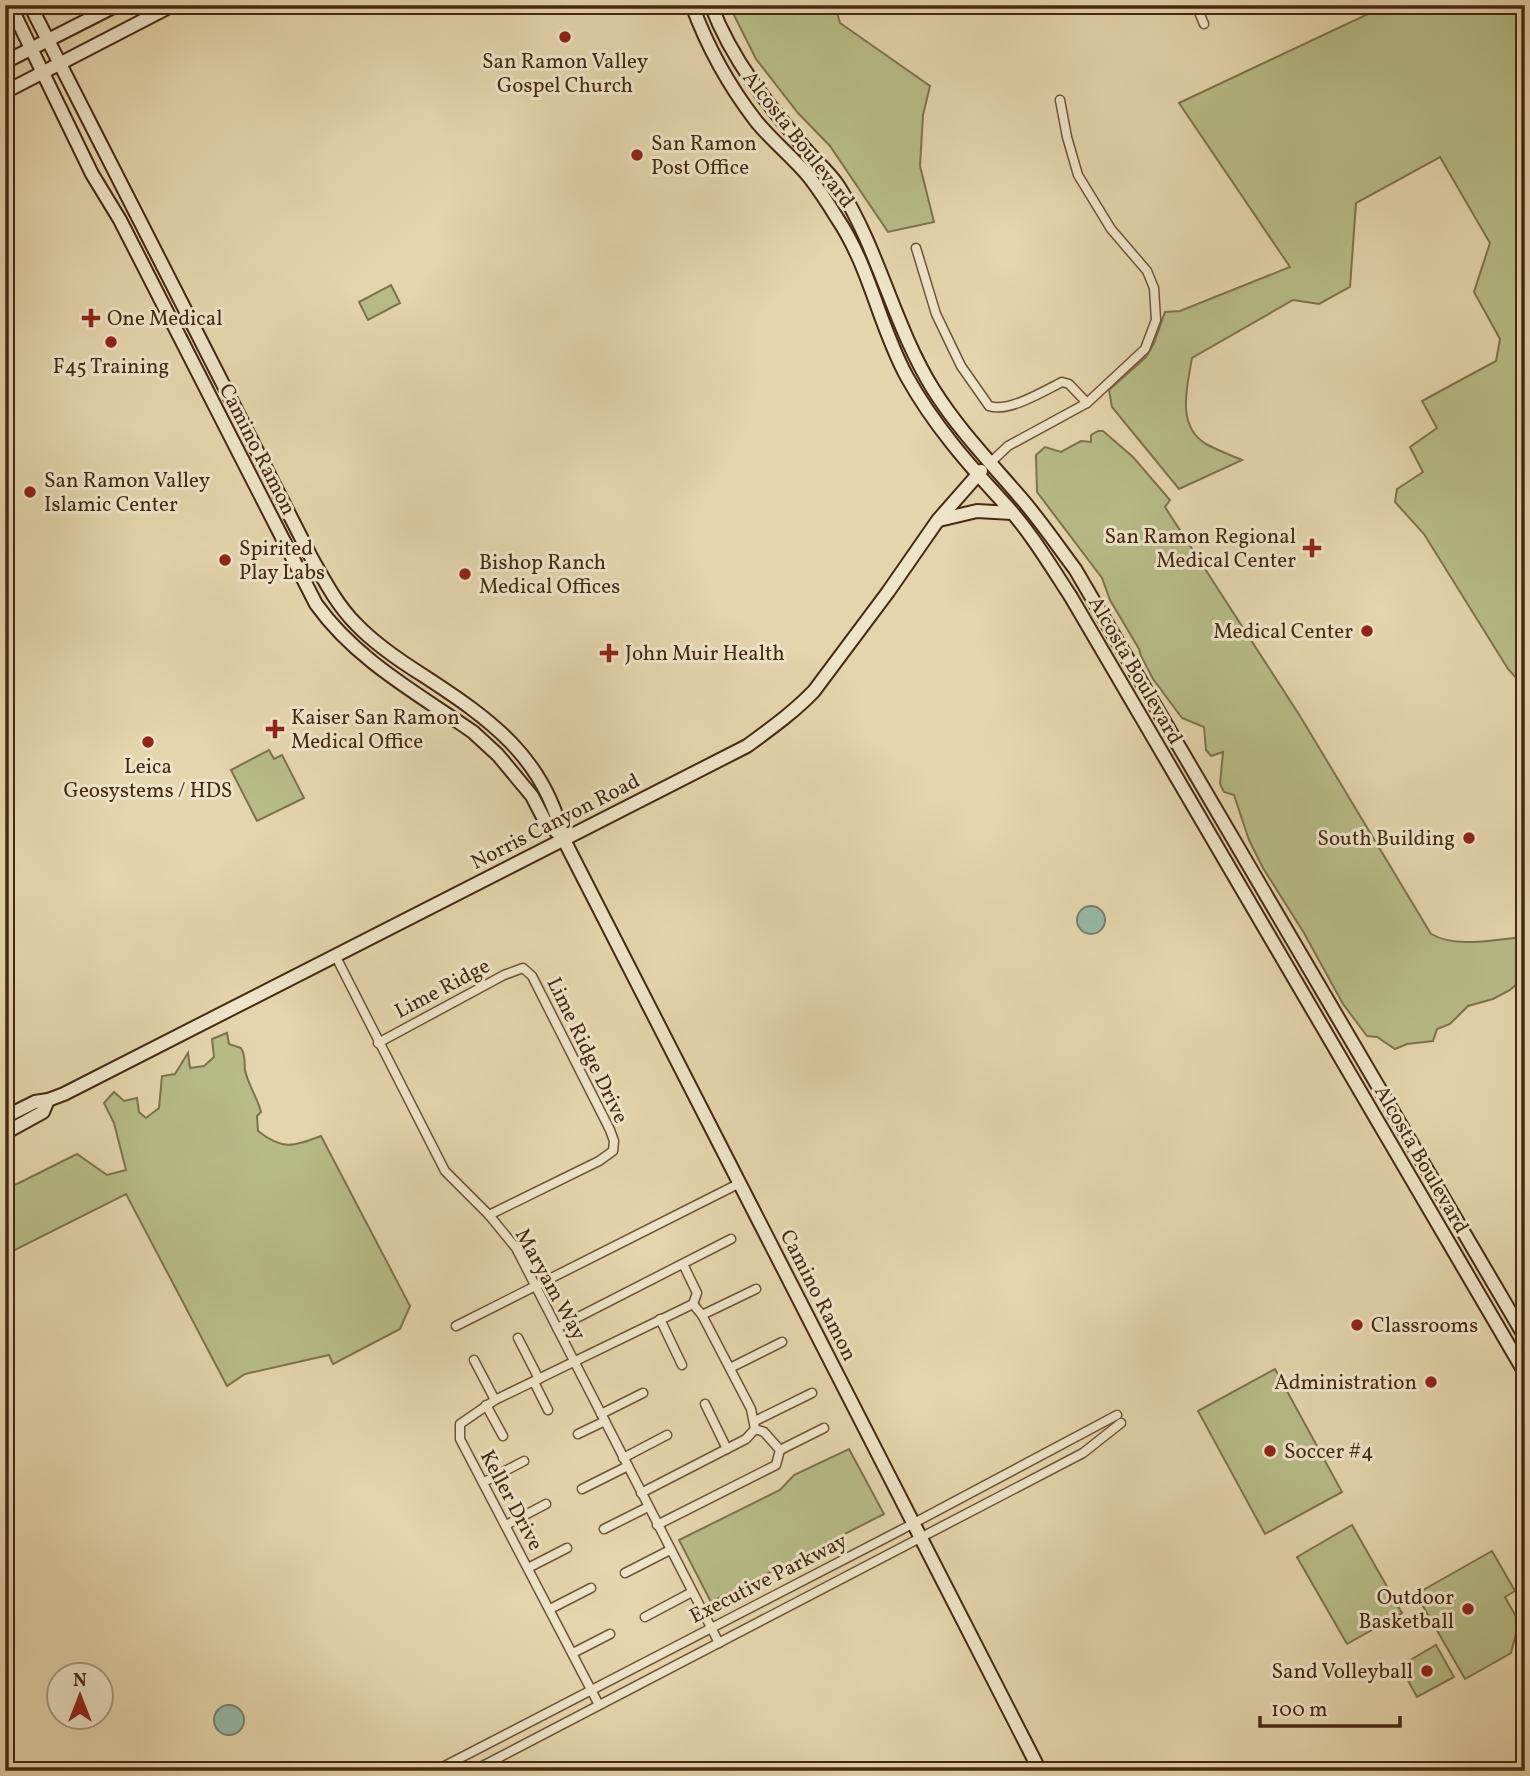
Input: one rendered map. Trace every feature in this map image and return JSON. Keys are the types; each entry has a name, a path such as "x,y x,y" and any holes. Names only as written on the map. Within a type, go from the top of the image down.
{"main road":[{"name":"Camino Ramon","path":"10,5 92,174 120,220 316,604 329,622 362,654 473,732 487,745 532,796 545,821 563,838"},
{"name":"Camino Ramon","path":"30,5 311,557 333,595 355,623 381,647 477,713 513,744 538,776 557,812 563,838 1040,1771"},
{"path":"5,62 117,5"},
{"path":"5,92 173,5"},
{"name":"Alcosta Boulevard","path":"692,5 705,37 733,89 757,122 810,178 839,220 858,254 907,377 934,419 976,475 1012,513 1071,597 1525,1373"},
{"name":"Alcosta Boulevard","path":"711,5 738,62 809,153 833,178 854,211 913,350 933,389 989,464 1019,496 1075,569 1525,1338"},
{"name":"Norris Canyon Road","path":"5,1117 35,1102 48,1100 747,746 803,703 873,613 938,520 976,475 989,464"},
{"path":"938,520 977,511 1012,513"},
{"name":"Norris Canyon Road","path":"5,1133 43,1112 48,1100"}],"street":[{"path":"936,5 949,8 964,5"},
{"path":"1196,5 1204,24"},
{"path":"989,464 1008,446 1087,403 1145,349 1156,320 1154,288 1147,271 1111,229 1078,175 1060,100"},
{"path":"916,248 936,314 961,366 989,406 997,409 1062,382 1069,384 1087,403"},
{"name":"Maryam Way","path":"335,955 445,1171 489,1215 516,1248 719,1643"},
{"name":"Lime Ridge","path":"378,1043 472,991 523,968"},
{"name":"Lime Ridge Drive","path":"489,1215 599,1161 612,1151 614,1141 586,1078 532,976 523,968"},
{"path":"456,1326 740,1183"},
{"path":"557,1328 731,1239"},
{"path":"683,1264 696,1293 693,1304 702,1315 730,1368 755,1425 780,1450"},
{"path":"702,1315 756,1289"},
{"name":"Keller Drive","path":"599,1705 460,1438 460,1424 491,1403 693,1304"},
{"path":"660,1320 682,1365"},
{"path":"518,1338 548,1410"},
{"path":"730,1368 782,1342"},
{"path":"474,1360 503,1436"},
{"path":"578,1434 643,1393"},
{"path":"641,1493 747,1439 755,1425 812,1393"},
{"path":"705,1404 727,1449"},
{"name":"Executive Parkway","path":"435,1771 1119,1419 1083,1453 473,1771"},
{"path":"657,1525 767,1471 776,1465 780,1450 824,1428"},
{"path":"582,1489 667,1435"},
{"path":"484,1482 524,1461"},
{"path":"506,1525 545,1504"},
{"path":"604,1529 648,1507"},
{"path":"528,1568 567,1548"},
{"path":"625,1573 670,1550"},
{"path":"550,1609 591,1588"},
{"path":"645,1617 692,1592"},
{"path":"573,1653 610,1634"},
{"path":"612,1679 620,1694"}],"green space":[{"path":"729,5 835,5 840,23 930,86 923,115 920,166 934,222 888,232 830,146 798,113 756,59"},
{"path":"1387,5 1525,5 1525,688 1508,669 1424,534 1395,502 1397,489 1423,472 1410,447 1437,428 1422,401 1496,361 1500,339 1474,292 1490,243 1440,157 1356,203 1350,287 1319,304 1293,300 1192,358 1186,393 1190,427 1206,444 1242,460 1179,489 1112,407 1109,390 1146,357 1165,312 1180,311 1290,267 1179,103"},
{"path":"391,285 400,303 368,320 359,302"},
{"path":"1103,431 1133,457 1170,500 1165,507 1300,716 1431,934 1442,939 1465,942 1525,937 1525,977 1510,990 1493,999 1468,1006 1450,1024 1437,1029 1433,1041 1407,1044 1395,1049 1377,1037 1367,1036 1343,1004 1304,933 1263,868 1249,840 1234,795 1224,792 1220,784 1223,752 1211,756 1206,750 1204,727 1182,718 1153,679 1110,600 1102,578 1037,492 1036,455 1045,447 1061,452 1081,441 1091,442 1091,435"},
{"path":"269,750 274,759 282,755 304,798 257,821 231,770"},
{"path":"227,1033 229,1044 241,1048 244,1054 246,1076 261,1112 257,1116 258,1131 274,1141 288,1145 321,1136 410,1306 400,1329 333,1364 329,1355 245,1374 227,1386 126,1194 5,1255 5,1182 9,1188 77,1154 107,1175 126,1170 114,1123 104,1103 114,1092 124,1101 137,1098 139,1112 146,1118 159,1108 162,1076 175,1074 188,1053 190,1068 204,1066 214,1057 212,1039"},
{"name":"Soccer #4","path":"1275,1369 1342,1492 1265,1534 1198,1411"},
{"path":"849,1449 884,1514 711,1602 679,1540 780,1490 794,1475"},
{"path":"1352,1525 1402,1613 1347,1644 1297,1557"},
{"name":"Outdoor Basketball","path":"1492,1551 1515,1591 1505,1597 1519,1622 1511,1653 1465,1679 1416,1594"},
{"name":"Sand Volleyball","path":"1436,1645 1454,1677 1417,1697 1400,1666"},
{"path":"1471,1762 1499,1763 1525,1768 1525,1771 1430,1771"}],"shaded area":[{"path":"1091,906 1101,910 1105,920 1101,930 1091,934 1081,930 1077,920 1081,910"},
{"path":"229,1705 239,1710 244,1720 239,1730 229,1735 219,1730 214,1720 219,1710"}],"place":[{"name":"San Ramon Valley Gospel Church","path":"565,37"},
{"name":"San Ramon Post Office","path":"637,155"},
{"name":"One Medical","path":"91,318"},
{"name":"F45 Training","path":"111,342"},
{"name":"San Ramon Valley Islamic Center","path":"30,492"},
{"name":"San Ramon Regional Medical Center","path":"1312,548"},
{"name":"Spirited Play Labs","path":"225,560"},
{"name":"Bishop Ranch Medical Offices","path":"465,574"},
{"name":"Medical Center","path":"1367,631"},
{"name":"John Muir Health","path":"609,653"},
{"name":"Kaiser San Ramon Medical Office","path":"275,729"},
{"name":"Leica Geosystems / HDS","path":"148,742"},
{"name":"South Building","path":"1469,838"},
{"name":"Classrooms","path":"1357,1325"},
{"name":"Administration","path":"1431,1382"},
{"name":"Soccer #4","path":"1270,1451"},
{"name":"Outdoor Basketball","path":"1468,1609"},
{"name":"Sand Volleyball","path":"1427,1671"}]}
